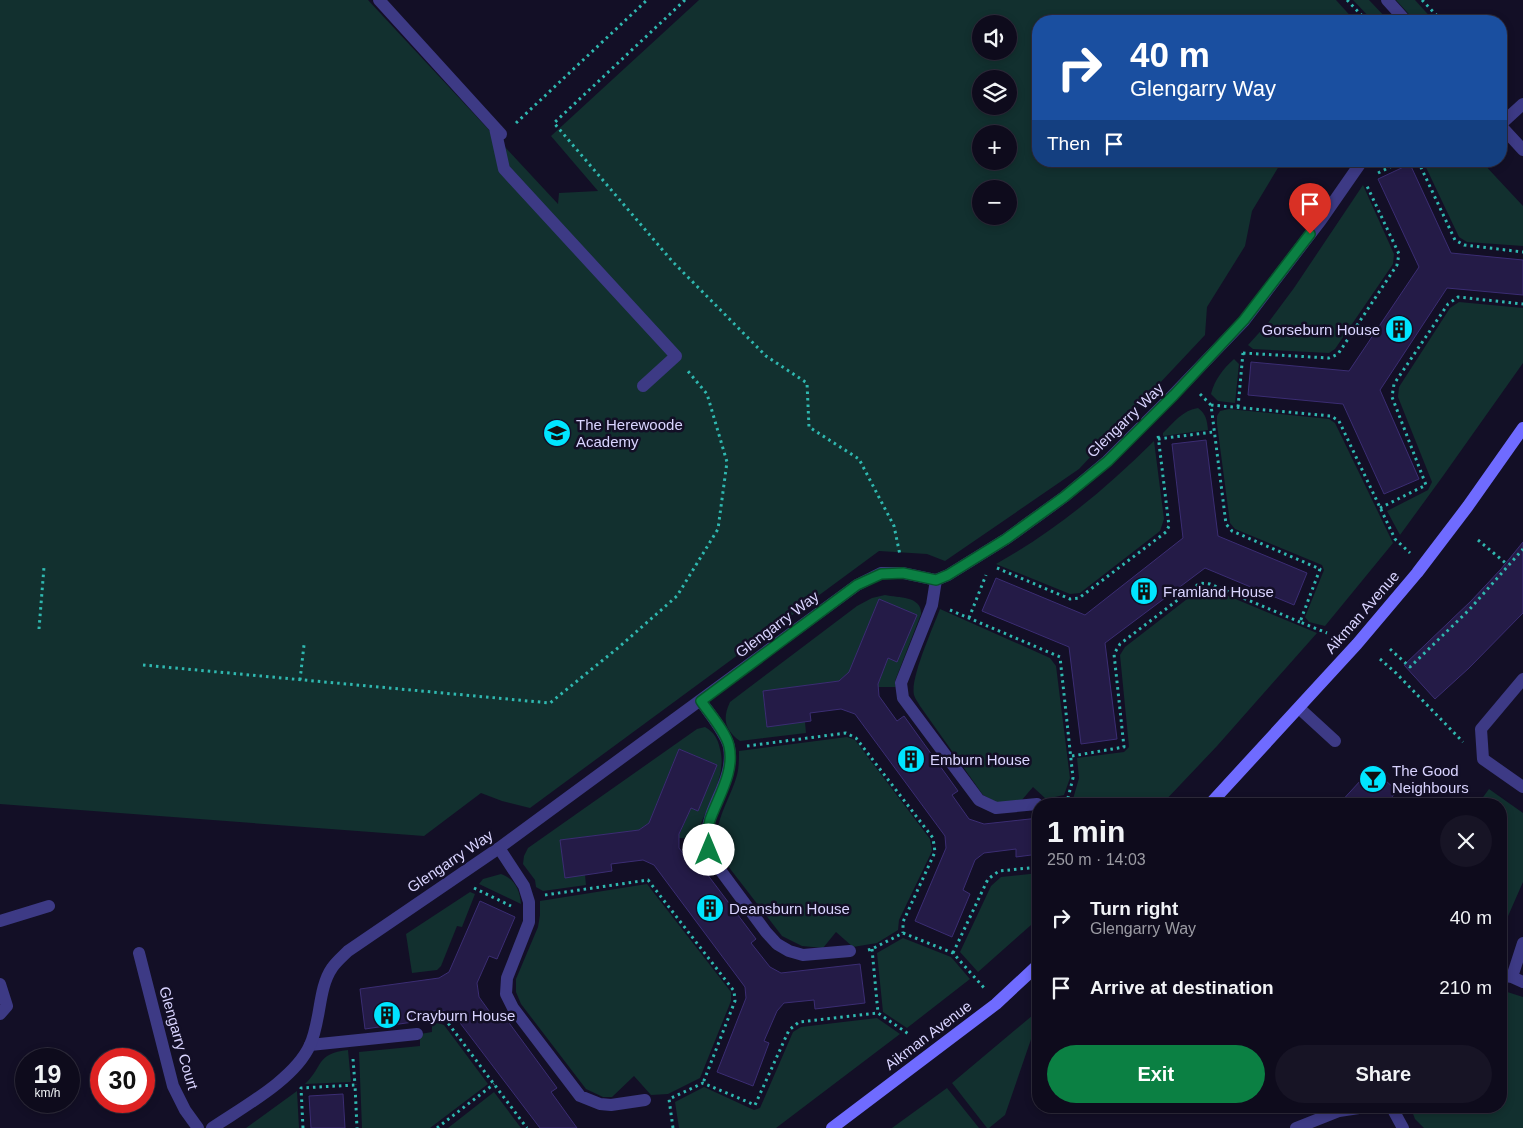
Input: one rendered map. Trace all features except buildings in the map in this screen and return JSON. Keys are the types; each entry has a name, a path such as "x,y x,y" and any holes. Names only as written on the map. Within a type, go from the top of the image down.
{"street":[{"path":"379,0 499,132 504,169 676,356 643,386"},
{"path":"1387,0 1401,15"},
{"path":"1507,119 1523,104"},
{"path":"1507,132 1523,150"},
{"name":"Glengarry Way","path":"212,1128 285,1077 300,1061 310,1044 320,1012 324,988 332,968 348,951 499,848 857,585 881,574 903,573 936,580 948,575 1006,539 1064,497 1108,461 1244,320 1321,220 1358,167"},
{"name":"Aikman Avenue","path":"1218,798 1357,644 1424,564 1523,428"},
{"path":"936,580 932,605 901,683 903,698 979,800 996,808 1032,804"},
{"path":"1523,679 1481,730 1483,759 1523,787"},
{"path":"701,701 724,735 729,748 728,771 710,821 707,837 709,850 715,863 776,944 789,951 803,955 850,951"},
{"path":"1299,708 1335,741"},
{"path":"499,848 524,886 528,897 530,915 507,978 506,994 513,1008 580,1096 589,1101 611,1105 645,1100"},
{"path":"0,921 49,906"},
{"path":"1512,978 1523,943"},
{"name":"Glengarry Court","path":"139,953 174,1086 198,1128"},
{"name":"Aikman Avenue","path":"832,1128 996,1004 1032,971"},
{"path":"0,984 6,1006 0,1014"},
{"path":"310,1044 418,1034"},
{"path":"1296,1128 1332,1113"},
{"path":"1395,1113 1403,1128"}],"path":[{"path":"499,132 647,0"},
{"path":"685,0 554,123 672,262 766,356 807,383 809,427 859,459 894,526 903,573"},
{"path":"1346,0 1360,15"},
{"path":"1422,0 1436,15"},
{"path":"1372,176 1390,167"},
{"path":"1421,167 1456,240 1464,245 1523,252"},
{"path":"1237,348 1243,354 1330,358 1338,354 1397,265 1399,254 1364,180"},
{"path":"1380,508 1426,485 1392,397 1394,384 1448,304 1458,297 1523,304"},
{"path":"1238,407 1243,354"},
{"path":"143,665 550,703 619,647 677,596 718,529 727,462 707,394 676,356"},
{"path":"1187,381 1211,405 1331,416 1340,421 1395,539 1424,564"},
{"path":"1211,405 1226,524 1232,531 1320,569 1300,622"},
{"path":"989,564 1070,599 1079,598 1166,532 1169,526 1158,432"},
{"path":"1158,439 1213,432"},
{"path":"1478,540 1508,565"},
{"path":"1390,649 1410,667 1469,610 1523,549"},
{"path":"39,629 44,567"},
{"path":"969,618 986,573"},
{"path":"1072,756 1124,747 1114,654 1120,644 1200,583 1210,584 1327,633"},
{"path":"932,605 942,607 1060,657 1072,756 1073,778 1068,798"},
{"path":"300,680 304,645"},
{"path":"1380,659 1471,750 1483,750"},
{"path":"729,748 846,733 856,738 933,838 935,852 903,922 903,933"},
{"path":"953,953 988,879 999,871 1032,868"},
{"path":"528,897 648,880 734,991 735,1001 704,1083 669,1099 674,1128"},
{"path":"474,889 530,915"},
{"path":"850,951 872,949 903,933 953,953 977,979 996,1004"},
{"path":"872,949 878,1013"},
{"path":"704,1083 755,1105 789,1030 799,1022 878,1013 910,1034"},
{"path":"418,1034 418,1022 439,1019 448,1023 527,1128"},
{"path":"352,1041 357,1128"},
{"path":"437,1128 494,1084"},
{"path":"303,1128 301,1088 355,1085"}],"green space":[{"name":"The Herewoode Academy","path":"0,0 368,0 558,204 559,193 598,191 551,136 699,0 1336,0 1350,15 1032,15 1032,167 1278,167 1252,211 1245,246 1207,307 1205,335 1079,469 945,561 927,554 879,551 530,808 502,801 481,793 424,836 0,804"},
{"path":"1353,0 1369,0 1383,15 1367,15"},
{"path":"1396,0 1415,0 1429,15 1410,15"},
{"path":"1426,167 1487,167 1523,206 1523,246 1467,242 1459,237"},
{"path":"1363,185 1394,254 1393,264 1335,349 1329,353 1253,349 1248,345 1268,323 1294,288"},
{"path":"1459,302 1523,308 1523,363 1400,535 1387,511 1428,490 1432,482 1398,397 1399,387 1450,308"},
{"path":"1234,359 1239,364 1235,403 1218,401 1211,394 1220,375"},
{"path":"1198,408 1206,418 1208,430 1163,436 1163,433 1179,418 1188,411"},
{"path":"1229,409 1329,419 1335,423 1393,543 1325,626 1309,622 1305,617 1324,570 1322,565 1235,529 1230,523 1217,424 1217,416 1220,411"},
{"path":"1154,441 1164,519 1160,531 1080,593 1070,594 996,564 1080,508"},
{"path":"1209,588 1317,633 1217,746 1168,798 1073,798 1079,778 1077,758 1124,752 1129,747 1120,655 1125,647 1200,589"},
{"path":"885,595 914,601 918,604 921,614 895,681 896,687 878,687 878,684 888,658 897,661 916,615 879,599 849,672 839,681 763,691 767,726 805,722 806,733 740,741 731,733 726,724 726,714 730,702 857,606 872,598"},
{"path":"940,609 1050,658 1056,666 1070,778 1064,795 1045,798 1033,787 1021,801 998,803 983,795 915,698 915,677"},
{"path":"705,727 715,736 718,742 721,765 716,789 701,825 699,839 679,838 679,835 691,808 698,811 717,765 679,749 649,823 639,830 560,840 565,877 585,875 586,885 543,891 536,887 535,880 523,864 528,848 697,729"},
{"path":"847,737 855,740 930,839 932,851 899,920 898,930 877,943 853,947 836,932 823,948 802,946 782,936 721,857 717,847 718,826 737,775 739,751"},
{"path":"1489,789 1502,798 1482,798"},
{"path":"1507,802 1523,813 1523,882 1507,918"},
{"path":"501,874 510,879 516,886 521,904 479,884 483,879"},
{"path":"1032,874 1032,924 978,972 960,952 991,886 1001,877"},
{"path":"647,884 731,992 731,1001 700,1078 668,1094 651,1095 634,1076 612,1097 603,1097 586,1089 521,1004 516,992 516,979 538,927 540,901"},
{"path":"470,892 475,894 462,927 457,926 441,966 437,970 412,973 406,934"},
{"path":"903,938 951,957 970,979 907,1028 883,1012 877,953"},
{"path":"1507,992 1523,997 1523,1128 1424,1128 1415,1119 1413,1113 1507,1113"},
{"path":"1032,1016 1032,1036 1005,1115 987,1128 952,1083"},
{"path":"877,1018 900,1034 776,1128 679,1128 675,1102 704,1087 754,1110 760,1108 793,1032 801,1027"},
{"path":"432,1024 444,1025 488,1084 430,1128 362,1128 359,1052 420,1046 420,1034 432,1032"},
{"path":"348,1050 351,1082 305,1084 321,1062 330,1054"},
{"path":"947,1088 979,1128 892,1128"},
{"path":"297,1091 299,1128 246,1128"},
{"path":"494,1092 521,1128 448,1128"}],"place":[{"name":"Gorseburn House","path":"1399,329"},
{"name":"The Herewoode Academy","path":"557,433"},
{"name":"Framland House","path":"1144,591"},
{"name":"Emburn House","path":"911,759"},
{"name":"The Good Neighbours","path":"1373,779"},
{"name":"Deansburn House","path":"710,908"},
{"name":"Crayburn House","path":"387,1015"}],"route":[{"path":"709,850 707,837 710,821 723,788 730,758 729,746 724,735 701,701 857,585 881,574 903,573 936,580 948,575 1006,539 1064,497 1108,461 1174,395 1244,320 1310,234"}]}
